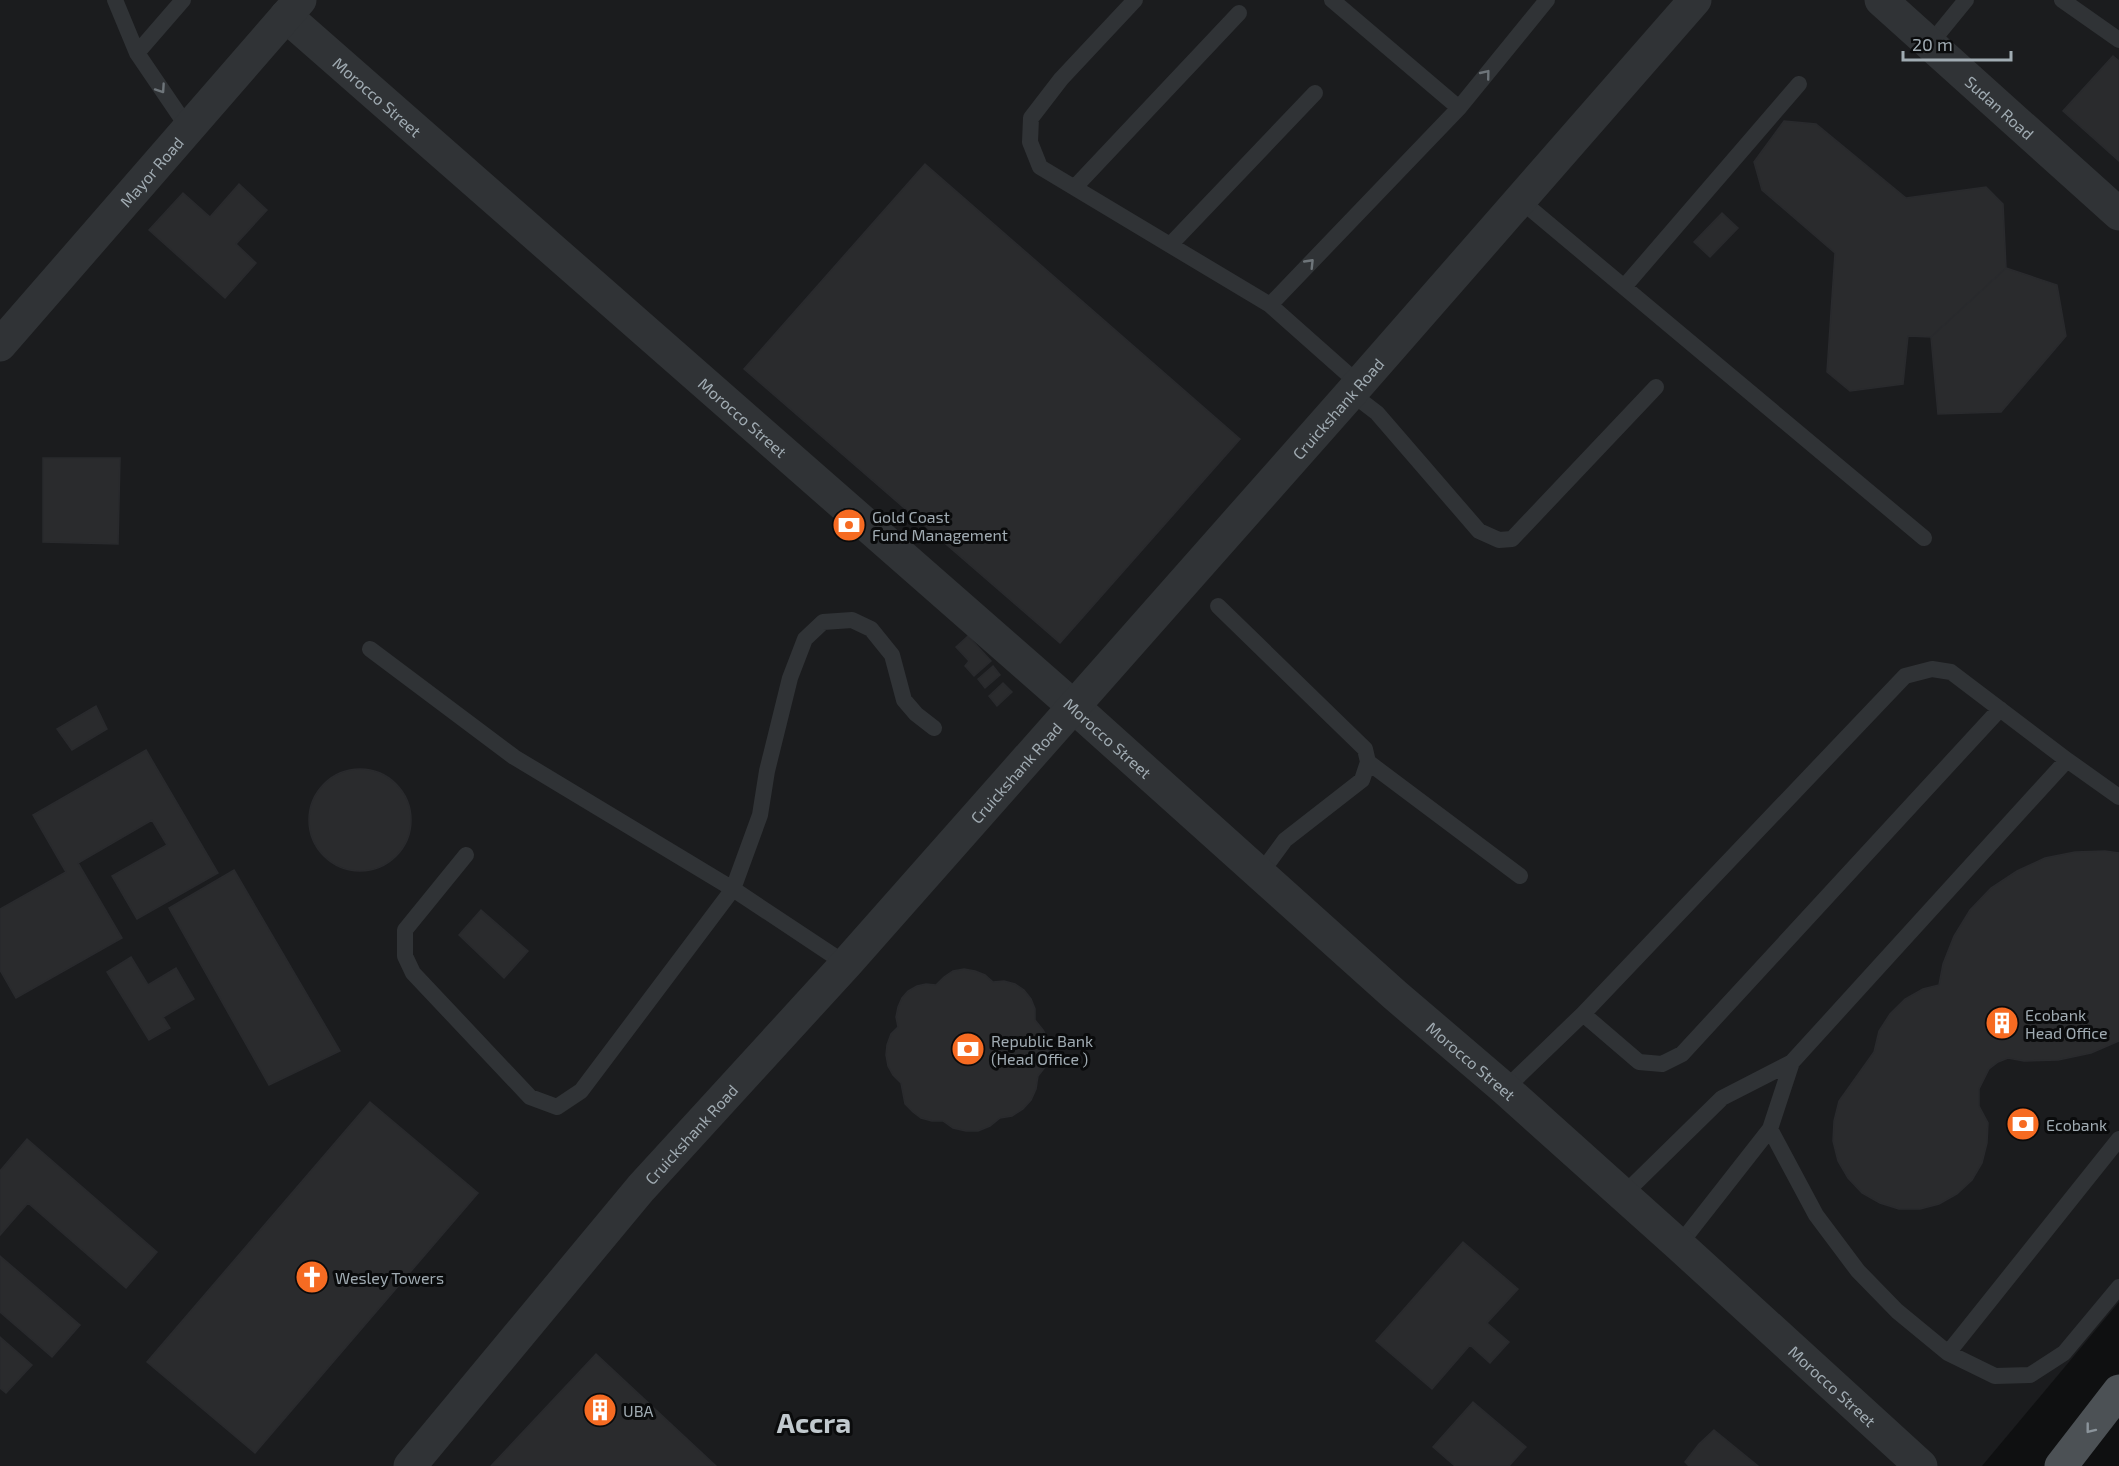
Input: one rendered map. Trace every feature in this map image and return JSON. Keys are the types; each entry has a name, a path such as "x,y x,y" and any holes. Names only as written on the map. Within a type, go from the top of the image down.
{"main road":[{"path":"2061,1466 2119,1391"}],"street":[{"name":"Cruickshank Road","path":"410,1466 641,1188 846,964 1695,0"},
{"name":"Sudan Road","path":"1888,2 1930,44 2119,214"},
{"name":"Mayor Road","path":"0,345 294,8"},
{"name":"Morocco Street","path":"294,8 1395,995 1505,1089 1921,1466"}],"lane":[{"path":"115,0 137,52 188,128"},
{"path":"137,52 183,0"},
{"path":"1135,0 1061,79 1031,118 1030,141 1040,167 1270,305 1355,388 1479,531 1499,540 1512,539 1656,387"},
{"path":"1332,0 1459,108"},
{"path":"1270,305 1459,108 1547,0"},
{"path":"1930,44 1966,0"},
{"path":"2062,0 2119,40"},
{"path":"1075,187 1239,13"},
{"path":"1624,286 1799,84"},
{"path":"1170,245 1315,93"},
{"path":"1520,200 1924,538"},
{"path":"1218,606 1365,748 1368,762 1362,780 1285,840 1260,874"},
{"path":"466,855 405,930 405,956 412,973 530,1097 557,1107 581,1091 732,889 760,815 767,771 790,678 806,639 823,622 852,620 871,628 892,655 904,700 915,714 934,728"},
{"path":"369,650 514,757 732,889 846,964"},
{"path":"1505,1089 1583,1014 1905,676 1932,669 1951,672 2119,797"},
{"path":"1583,1014 1639,1062 1662,1064 1682,1054 2000,709"},
{"path":"1622,1196 1722,1098 1792,1062 2067,760"},
{"path":"1368,762 1520,876"},
{"path":"1679,1245 1770,1129 1792,1062"},
{"path":"1770,1129 1816,1215 1858,1271 1898,1311 1948,1353 1995,1376 2030,1375 2064,1353 2119,1287"},
{"path":"1948,1353 2119,1139"}],"shaded area":[{"path":"0,0 2119,0 2119,1302 1982,1466 0,1466"}],"building":[{"path":"2113,56 2119,61 2119,161 2063,111"},
{"path":"1784,121 1816,124 1906,198 1986,187 2003,204 2006,268 1931,337 1908,336 1903,384 1850,391 1827,372 1835,253 1762,190 1754,162"},
{"path":"925,164 1240,439 1060,643 744,369"},
{"path":"239,184 267,210 236,244 256,263 225,298 149,230 183,193 210,217"},
{"path":"1722,213 1738,228 1710,257 1694,242"},
{"path":"2006,268 2057,285 2066,336 2001,412 1938,414 1931,337"},
{"path":"43,458 120,458 118,544 43,542"},
{"path":"968,636 991,661 974,676 965,666 969,661 956,647"},
{"path":"993,666 1000,675 985,688 978,679"},
{"path":"1003,683 1012,692 997,706 989,696"},
{"path":"96,706 107,729 72,750 57,729"},
{"path":"146,750 218,873 137,919 112,876 167,845 152,820 78,863 122,938 16,998 0,970 0,909 66,872 33,815"},
{"path":"360,769 380,773 396,784 407,800 411,820 407,840 396,856 380,867 360,871 340,867 324,856 313,840 309,820 313,800 324,784 340,773"},
{"name":"Ecobank Head Office","path":"2075,852 2119,853 2119,1041 2091,1053 2058,1060 2024,1061 2008,1058 1989,1069 1979,1089 1979,1106 1988,1123 1987,1143 1982,1163 1972,1180 1957,1194 1939,1204 1920,1209 1899,1209 1880,1203 1862,1193 1848,1178 1838,1161 1833,1141 1834,1121 1839,1101 1874,1052 1879,1031 1890,1014 1905,999 1923,989 1939,985 1943,964 1954,936 1970,910 1991,888 2017,871 2045,858"},
{"path":"234,870 340,1051 269,1085 169,908"},
{"path":"481,910 528,951 504,978 459,935"},
{"path":"131,957 148,985 176,968 194,999 163,1017 170,1028 149,1040 107,972"},
{"name":"Republic Bank (Head Office )","path":"964,969 985,975 993,982 1004,981 1015,984 1024,990 1035,1009 1035,1020 1049,1041 1046,1066 1038,1076 1031,1100 1012,1116 1000,1118 990,1126 978,1131 953,1128 943,1121 921,1118 913,1112 905,1104 901,1083 888,1066 886,1055 891,1034 898,1027 896,1017 898,1007 908,991 926,984 936,985 953,971"},
{"name":"Wesley Towers","path":"370,1102 478,1193 255,1453 147,1362"},
{"path":"27,1139 157,1252 126,1288 28,1203 0,1235 0,1171"},
{"path":"1463,1242 1518,1289 1487,1323 1509,1342 1490,1363 1470,1345 1432,1389 1376,1341"},
{"path":"0,1256 80,1325 52,1357 0,1312"},
{"path":"0,1337 32,1365 6,1393 0,1388"},
{"name":"UBA","path":"596,1354 716,1466 491,1466"},
{"path":"1473,1402 1526,1447 1509,1466 1455,1466 1433,1447"},
{"path":"1714,1430 1758,1466 1689,1466 1685,1462"}],"place":[{"name":"Gold Coast Fund Management","path":"849,525"},
{"name":"Ecobank Head Office","path":"2002,1023"},
{"name":"Republic Bank (Head Office )","path":"968,1049"},
{"name":"Ecobank","path":"2023,1124"},
{"name":"Wesley Towers","path":"312,1277"},
{"name":"UBA","path":"600,1410"}],"district":[{"name":"Accra","path":"814,1422"}]}
